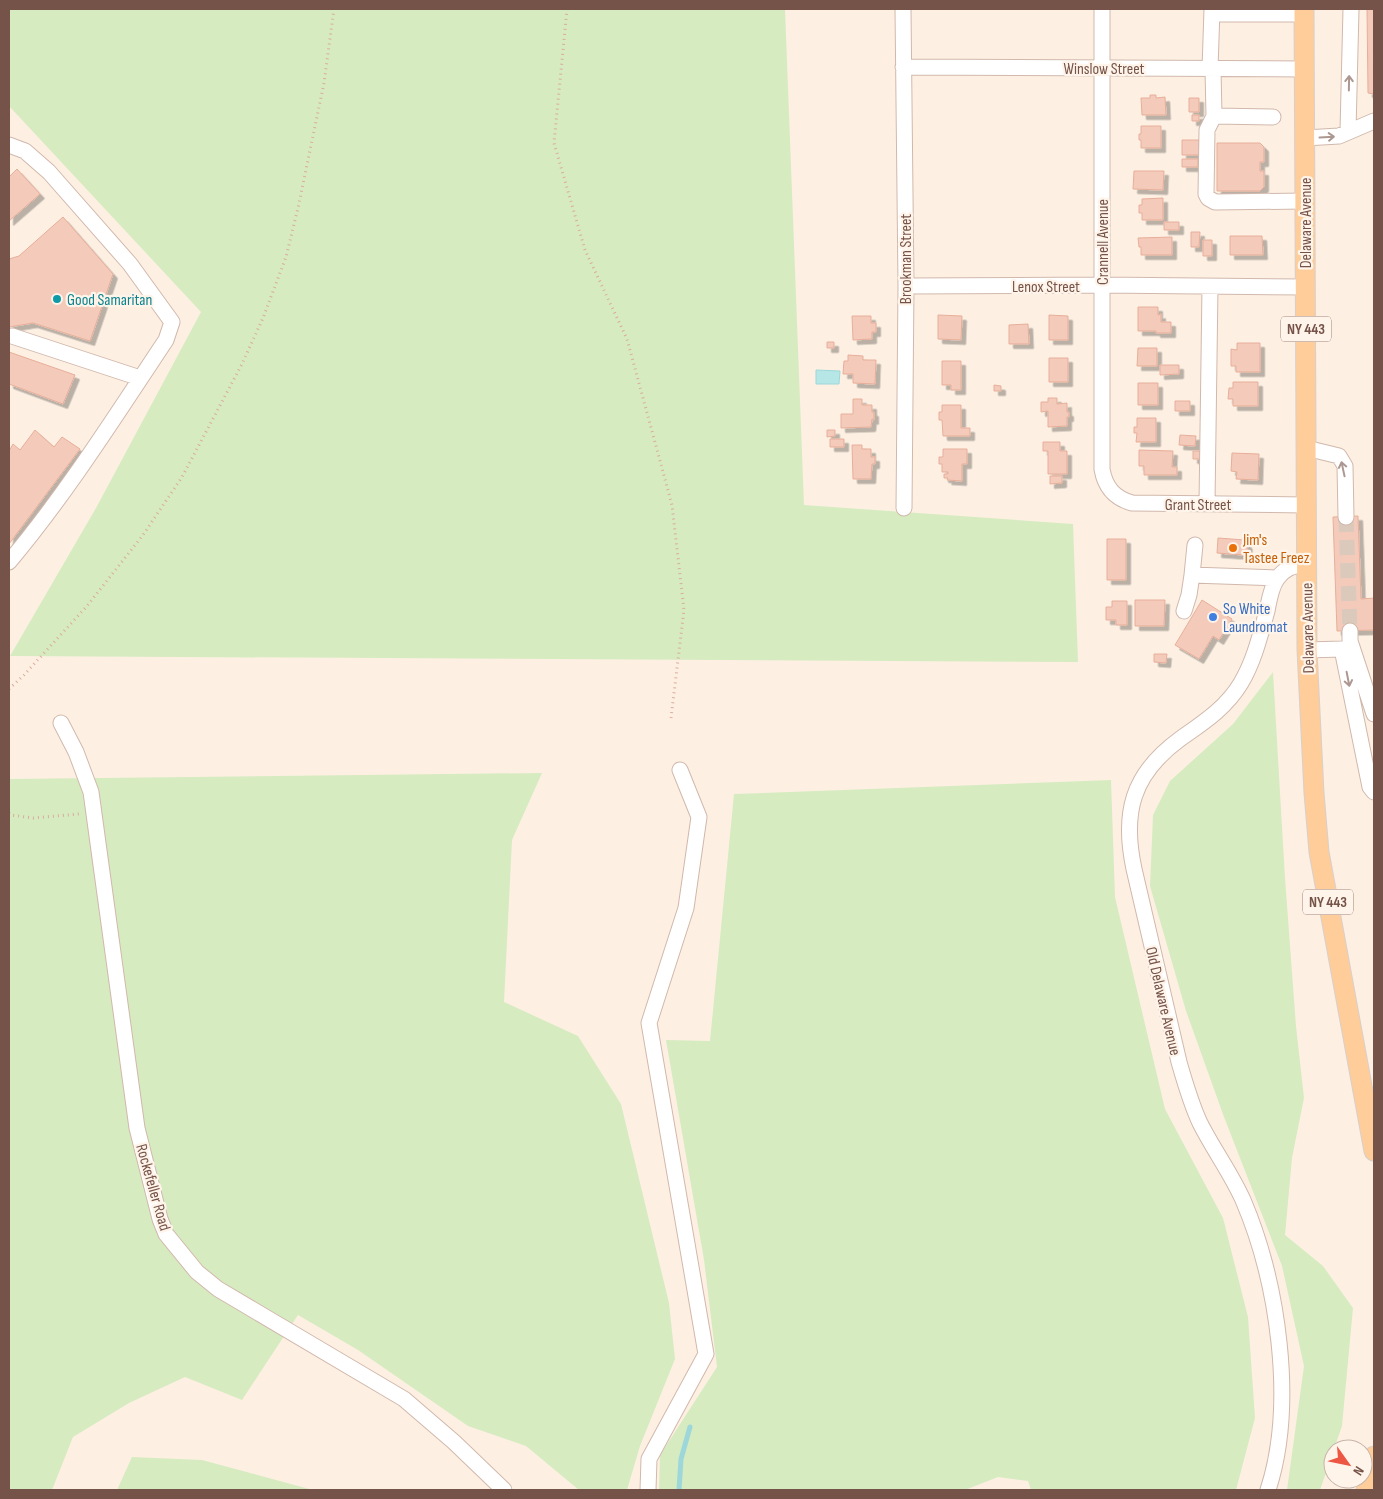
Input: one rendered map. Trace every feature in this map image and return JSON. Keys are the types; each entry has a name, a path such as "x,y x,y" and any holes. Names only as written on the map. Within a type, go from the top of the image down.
{"main road":[{"name":"Delaware Avenue","path":"1304,11 1306,650 1314,793 1319,852 1374,1151"},
{"path":"1366,1490 1374,1456"}],"street":[{"name":"Brookman Street","path":"903,9 906,286 904,508"},
{"name":"Crannell Avenue","path":"1102,9 1103,476"},
{"path":"1348,132 1350,9"},
{"path":"1304,11 1212,12 1214,116 1207,130 1206,194 1209,200 1213,202 1305,202"},
{"name":"Winslow Street","path":"904,67 1304,69"},
{"path":"1214,116 1273,116"},
{"path":"1305,138 1339,136 1374,121"},
{"path":"9,145 25,150 49,172 130,264 172,322 166,340 94,449 9,562"},
{"name":"Lenox Street","path":"906,286 1306,287"},
{"path":"1207,503 1210,287"},
{"path":"12,336 140,378"},
{"path":"1306,448 1339,456 1345,466 1346,517"},
{"name":"Grant Street","path":"1103,476 1106,485 1113,493 1129,502 1306,505"},
{"path":"1184,611 1189,596 1195,545"},
{"path":"1192,575 1277,578 1288,568 1306,563"},
{"name":"Old Delaware Avenue","path":"1268,1490 1279,1441 1282,1405 1278,1331 1269,1285 1259,1246 1242,1198 1201,1124 1191,1102 1183,1076 1131,854 1129,825 1134,795 1153,763 1172,745 1215,714 1237,689 1259,640 1277,578"},
{"path":"1350,631 1350,640 1374,714"},
{"path":"1306,650 1342,649 1370,787 1374,792"},
{"name":"Rockefeller Road","path":"61,723 76,752 91,792 137,1128 160,1219 166,1234 197,1272 218,1289 404,1399 454,1442 504,1490"},
{"path":"648,1490 649,1459 706,1354 649,1023 686,908 699,817 680,770"}],"path":[{"path":"9,689 88,606 143,535 182,477 242,364 263,318 286,257 324,83 334,9"},
{"path":"567,9 554,143 585,250 627,340 672,505 684,610 671,718"},
{"path":"9,813 10,815 34,818 93,814"}],"green space":[{"path":"9,9 785,9 804,505 1073,524 1078,662 10,656 96,508 201,312 9,106"},
{"path":"1273,672 1285,878 1296,1026 1304,1098 1292,1158 1285,1235 1323,1266 1353,1308 1342,1426 1337,1439 1323,1439 1323,1481 1320,1490 1287,1490 1304,1366 1282,1266 1224,1117 1186,1011 1150,886 1153,815 1170,781 1233,724"},
{"path":"542,773 512,840 504,1002 578,1036 621,1104 669,1303 675,1359 640,1446 627,1490 579,1490 526,1446 468,1426 358,1350 298,1315 242,1400 185,1377 129,1403 73,1437 52,1490 9,1490 9,779"},
{"path":"1111,780 1115,897 1165,1109 1223,1218 1248,1317 1255,1418 1236,1490 1031,1490 1028,1481 998,1477 965,1490 659,1490 660,1455 717,1367 704,1260 666,1040 710,1041 734,794"},
{"path":"132,1457 202,1460 313,1490 117,1490"}],"water":[{"path":"816,370 840,371 839,384 816,384"}],"building":[{"path":"1367,9 1374,9 1374,94 1368,93"},
{"path":"1150,95 1156,95 1156,98 1165,97 1166,115 1142,115 1141,98 1150,98"},
{"path":"1189,98 1199,98 1199,112 1189,112"},
{"path":"1192,115 1199,115 1199,121 1192,121"},
{"path":"1141,126 1161,126 1161,148 1141,148 1139,134 1141,134"},
{"path":"1182,140 1199,140 1200,155 1182,155"},
{"path":"1217,143 1260,143 1264,147 1264,162 1260,162 1260,171 1264,171 1264,187 1260,191 1217,191"},
{"path":"1182,159 1198,159 1198,167 1182,167"},
{"path":"17,169 40,194 9,221 9,177"},
{"path":"1134,171 1164,171 1163,190 1133,189"},
{"path":"1163,198 1163,220 1142,220 1142,213 1139,213 1139,205 1142,205 1142,199"},
{"name":"Good Samaritan","path":"63,217 113,274 90,341 33,323 9,327 9,259 19,256"},
{"path":"1164,222 1179,222 1179,230 1164,230"},
{"path":"1191,232 1200,232 1199,247 1191,247"},
{"path":"1230,236 1262,236 1263,255 1230,255"},
{"path":"1172,237 1172,255 1141,255 1138,238"},
{"path":"1203,240 1212,240 1212,256 1203,256"},
{"path":"1138,307 1158,307 1158,315 1161,314 1161,322 1171,322 1171,333 1138,331"},
{"path":"938,315 962,316 961,340 938,339"},
{"path":"1049,315 1068,316 1068,340 1049,340"},
{"path":"852,316 871,316 871,323 876,323 876,332 872,332 872,339 853,340"},
{"path":"1028,324 1029,344 1009,344 1009,325"},
{"path":"827,342 834,342 834,348 827,348"},
{"path":"1237,343 1260,343 1260,372 1236,372 1236,366 1231,366 1231,349 1237,350"},
{"path":"1138,348 1157,348 1157,366 1137,366"},
{"path":"9,352 75,375 63,404 9,384"},
{"path":"848,355 863,356 863,360 876,360 875,384 853,383 853,374 843,374 844,361 848,361"},
{"path":"1049,358 1068,358 1068,382 1049,382"},
{"path":"942,361 961,361 961,390 951,390 951,385 942,385"},
{"path":"1160,365 1179,365 1179,374 1160,375"},
{"path":"1233,382 1258,382 1258,406 1233,406 1233,399 1228,399 1229,388 1233,388"},
{"path":"1138,383 1158,383 1158,405 1138,405"},
{"path":"994,385 1001,386 1001,391 994,391"},
{"path":"1048,398 1057,398 1057,404 1067,403 1069,417 1067,417 1067,426 1048,427 1048,411 1041,412 1041,402 1048,402"},
{"path":"853,399 862,399 862,405 872,405 874,420 872,419 871,427 841,428 841,414 853,414"},
{"path":"1175,401 1190,401 1190,411 1175,411"},
{"path":"942,405 961,405 961,428 970,428 970,436 943,436 942,420 939,420 939,412 942,412"},
{"path":"1137,418 1156,418 1156,442 1136,442 1137,433 1134,433 1134,427 1137,427"},
{"path":"35,430 54,447 62,437 80,449 9,544 9,451 13,444 20,450"},
{"path":"827,430 835,430 835,436 827,437"},
{"path":"1180,435 1196,436 1195,446 1179,445"},
{"path":"830,439 844,439 844,447 830,447"},
{"path":"1043,442 1060,442 1060,451 1067,451 1067,474 1048,474 1048,451 1043,451"},
{"path":"852,445 862,445 862,449 871,449 871,457 875,457 875,464 872,464 871,479 853,479"},
{"path":"943,449 967,449 967,464 962,464 962,481 944,478 944,474 948,474 948,472 942,472 942,464 939,464 939,457 943,457"},
{"path":"1139,450 1173,451 1172,467 1177,467 1177,475 1144,475 1144,466 1139,466"},
{"path":"1193,451 1200,451 1200,459 1193,459"},
{"path":"1232,453 1259,454 1258,480 1236,479 1237,472 1231,471"},
{"path":"1050,476 1062,476 1062,483 1050,484"},
{"path":"1358,516 1361,599 1374,598 1374,630 1337,631 1333,517"},
{"name":"Jim's Tastee Freez","path":"1218,538 1245,540 1248,546 1246,553 1244,555 1217,553"},
{"path":"1107,539 1126,539 1126,580 1107,580"},
{"path":"1135,600 1165,600 1164,626 1135,626"},
{"path":"1202,600 1232,619 1219,640 1213,636 1199,659 1175,645"},
{"path":"1112,601 1127,601 1127,625 1116,625 1116,620 1106,620 1106,607 1112,607"},
{"path":"1154,654 1167,654 1166,663 1154,662"}],"waterway":[{"path":"679,1490 681,1459 690,1427"}],"tunnel":[{"path":"1346,517 1350,631"}],"place":[{"name":"Good Samaritan","path":"57,299"},
{"name":"Jim's Tastee Freez","path":"1233,548"},
{"name":"So White Laundromat","path":"1213,617"}]}
